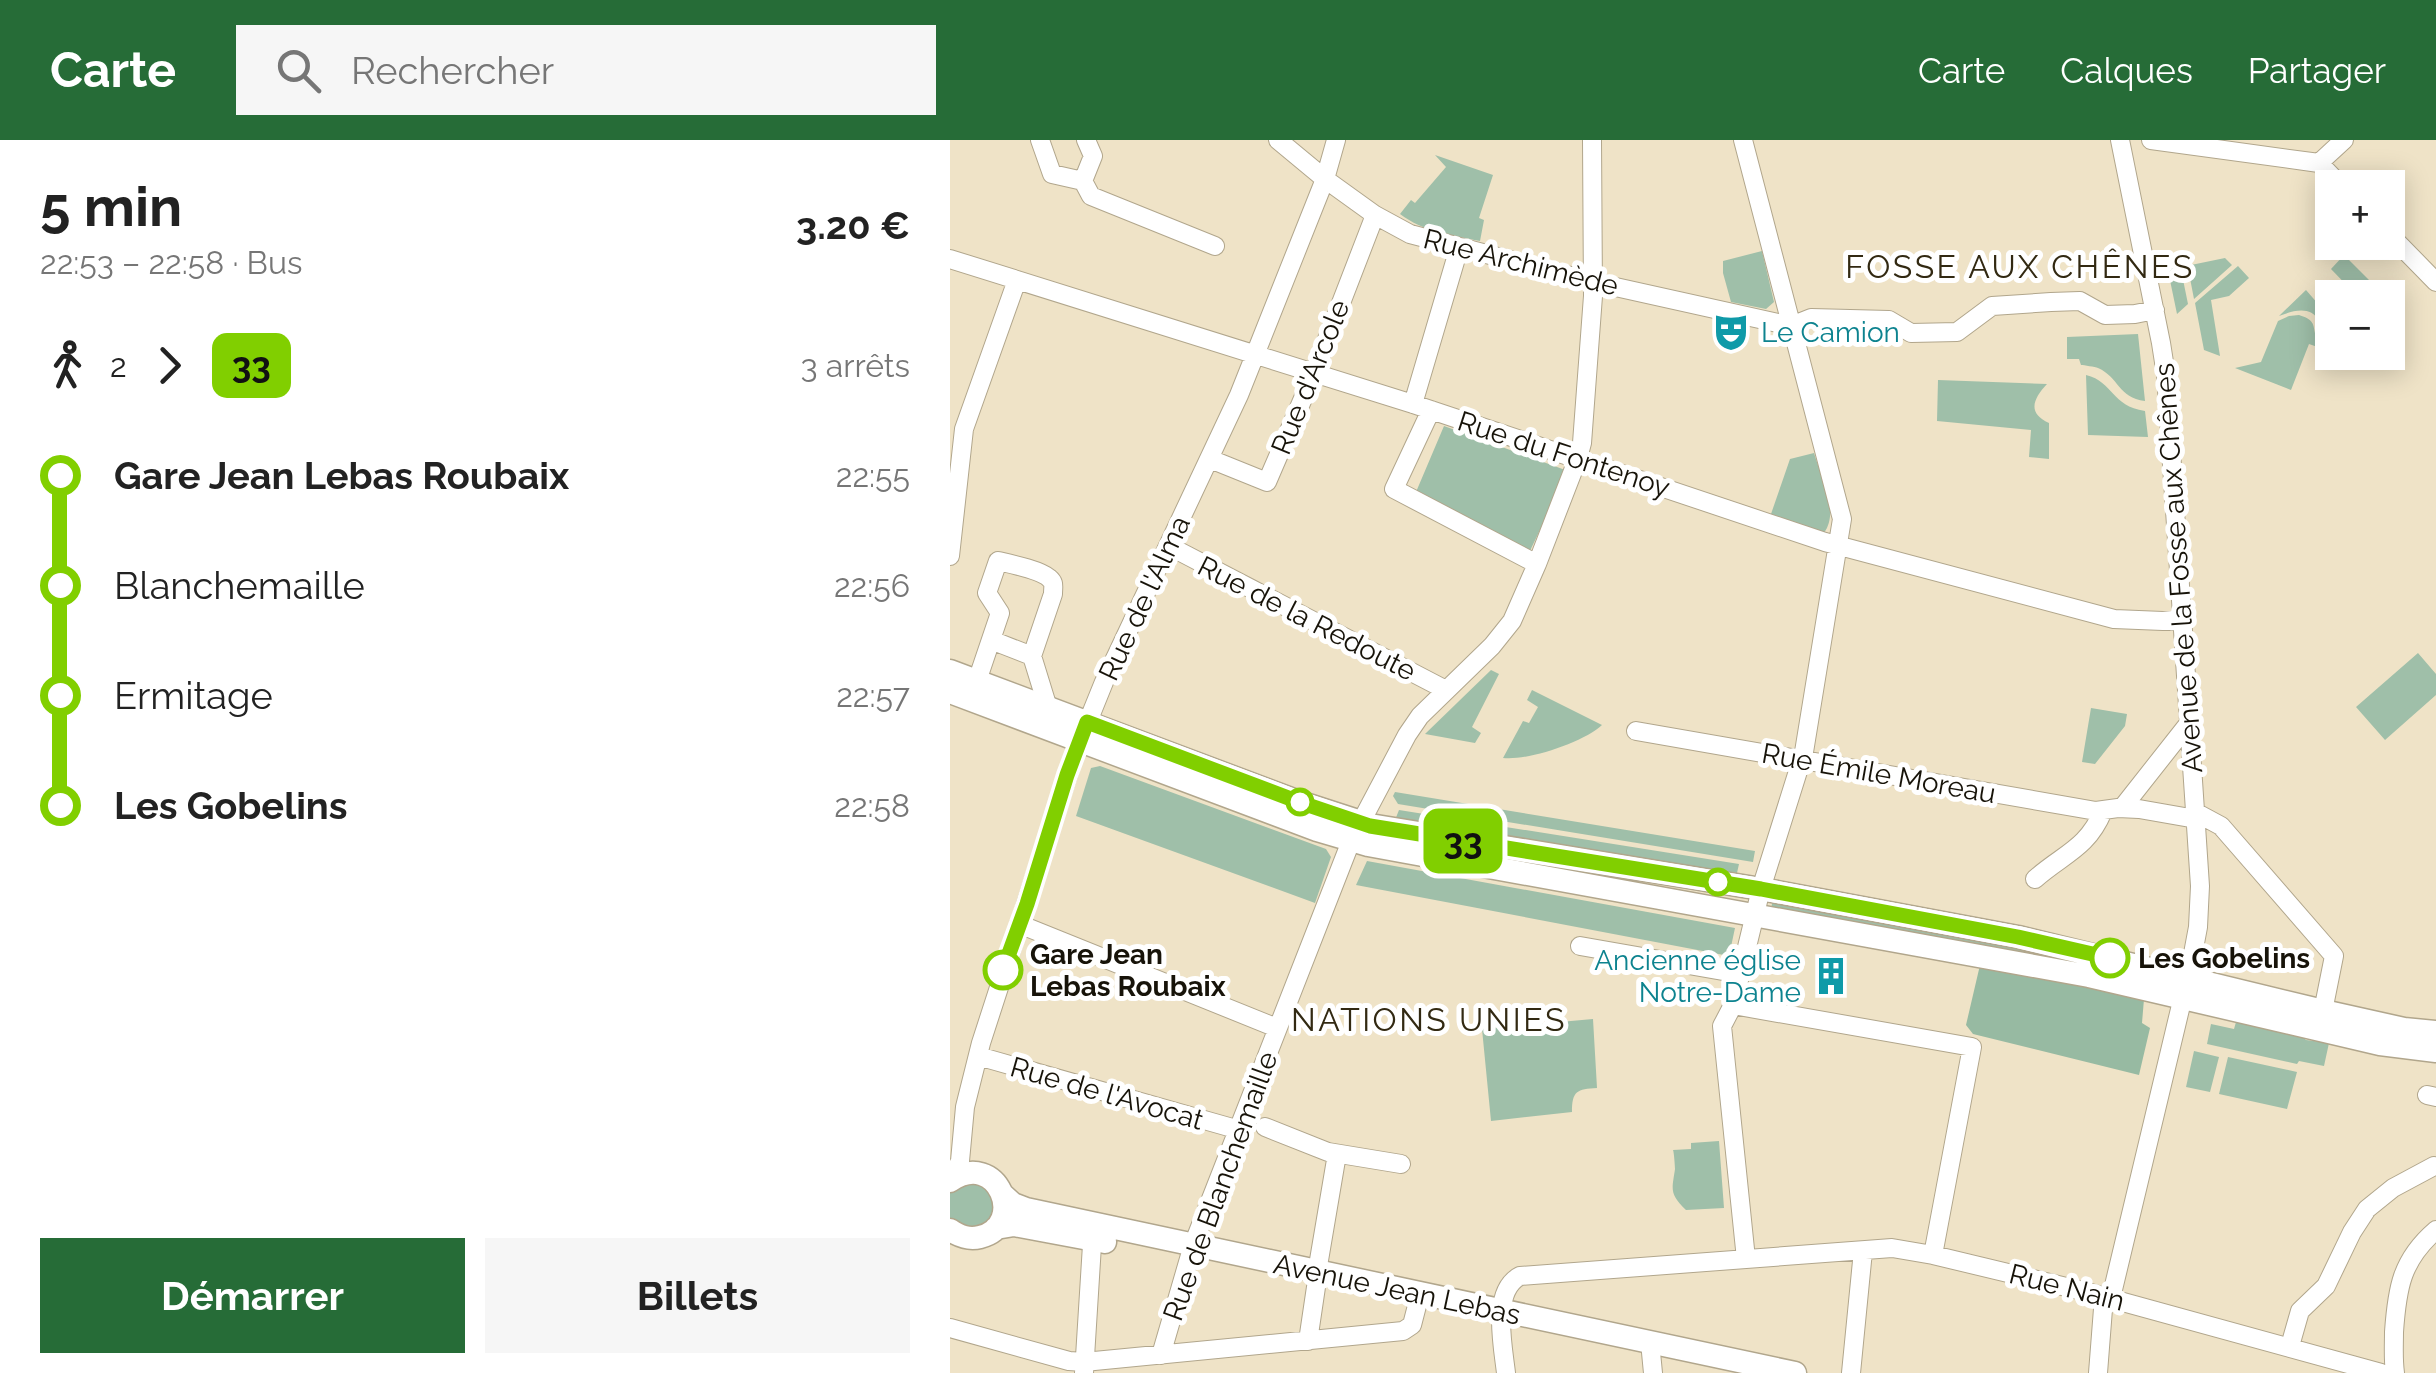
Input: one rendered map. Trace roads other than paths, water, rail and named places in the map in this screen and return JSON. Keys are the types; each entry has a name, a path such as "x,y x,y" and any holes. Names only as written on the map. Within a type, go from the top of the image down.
{"main road":[{"path":"950,671 1048,708 1083,731"},
{"path":"950,692 1083,731 1356,832 1754,915 2089,976 2184,987 2436,1032"},
{"path":"1356,832 1386,829 1761,889 2036,941 2380,1044 2425,1051"},
{"path":"950,1181 966,1173 982,1174 995,1182 1003,1195 1004,1212 996,1228 984,1236 957,1240"},
{"name":"Avenue Jean Lebas","path":"1003,1195 1013,1204 1092,1232"},
{"name":"Avenue Jean Lebas","path":"996,1228 1014,1225 1092,1232 1502,1318 1726,1373"},
{"name":"Avenue Jean Lebas","path":"1651,1357 1795,1373"}],"street":[{"path":"1040,140 1052,174 1083,181 1091,196 1215,246"},
{"path":"1083,181 1093,156 1086,140"},
{"name":"Rue Archimède","path":"1278,140 1374,215 1410,234 1593,282 1791,326"},
{"name":"Rue de l'Alma","path":"950,1181 960,1161 956,1123 1083,731 1255,356 1325,179 1336,140"},
{"name":"Rue de Blanchemaille","path":"1161,1355 1190,1252 1356,832 1413,726 1504,634 1537,564 1578,458 1593,282 1592,140"},
{"path":"1743,140 1842,528 1802,760 1761,889 1733,1004 1722,1026 1746,1260"},
{"name":"Avenue de la Fosse aux Chênes","path":"2098,1373 2108,1297 2196,939 2200,907 2166,375 2120,140"},
{"path":"2151,140 2319,163 2326,170"},
{"path":"2319,163 2344,140"},
{"name":"Rue d'Arcole","path":"1210,459 1266,482 1314,373 1374,215"},
{"path":"1459,248 1422,407 1394,489 1537,564"},
{"path":"2405,250 2436,282"},
{"name":"Rue du Fontenoy","path":"950,258 1422,407 1839,546 2114,619 2182,619"},
{"path":"950,556 964,429 1017,280"},
{"path":"1791,326 1811,318 1889,320 1910,333 1956,332 1992,306 2080,301 2105,315 2155,310"},
{"name":"Rue de la Redoute","path":"1168,546 1446,690"},
{"path":"977,681 1000,613 987,594 998,561 1045,575 1052,580 1053,594 1032,656 1048,708"},
{"path":"991,640 1032,656"},
{"path":"2035,879 2083,843 2189,723"},
{"name":"Rue Émile Moreau","path":"1636,730 2112,809 2196,816"},
{"path":"2196,816 2221,826 2334,956 2323,1011"},
{"path":"1019,924 1276,1028"},
{"path":"1580,946 1740,974"},
{"path":"1733,1004 1972,1047 1934,1255"},
{"path":"2425,1051 2436,1063"},
{"name":"Rue de l'Avocat","path":"978,1056 1236,1129"},
{"path":"950,1166 956,1123"},
{"path":"956,1123 982,1174"},
{"path":"1265,1127 1337,1154 1401,1164"},
{"path":"1308,1341 1337,1154"},
{"path":"2290,1346 2300,1311 2326,1286 2367,1209 2393,1188 2434,1166"},
{"path":"2394,1373 2400,1282 2416,1250 2436,1230"},
{"path":"1084,1367 1092,1232"},
{"name":"Rue Nain","path":"1502,1318 1507,1285 1520,1276 1892,1248 2108,1297 2381,1373"},
{"path":"1851,1373 1863,1251"},
{"path":"950,1328 1084,1367 1161,1355 1403,1331 1412,1325 1418,1301"},
{"path":"1502,1318 1506,1373"}],"place":[{"name":"Le Camion","path":"1731,332"},
{"name":"Les Gobelins","path":"2110,958"},
{"name":"Gare Jean Lebas Roubaix","path":"1003,970"},
{"name":"Ancienne église Notre-Dame","path":"1831,976"}],"district":[{"name":"FOSSE AUX CHÊNES","path":"2020,267"},
{"name":"NATIONS UNIES","path":"1429,1020"}]}
